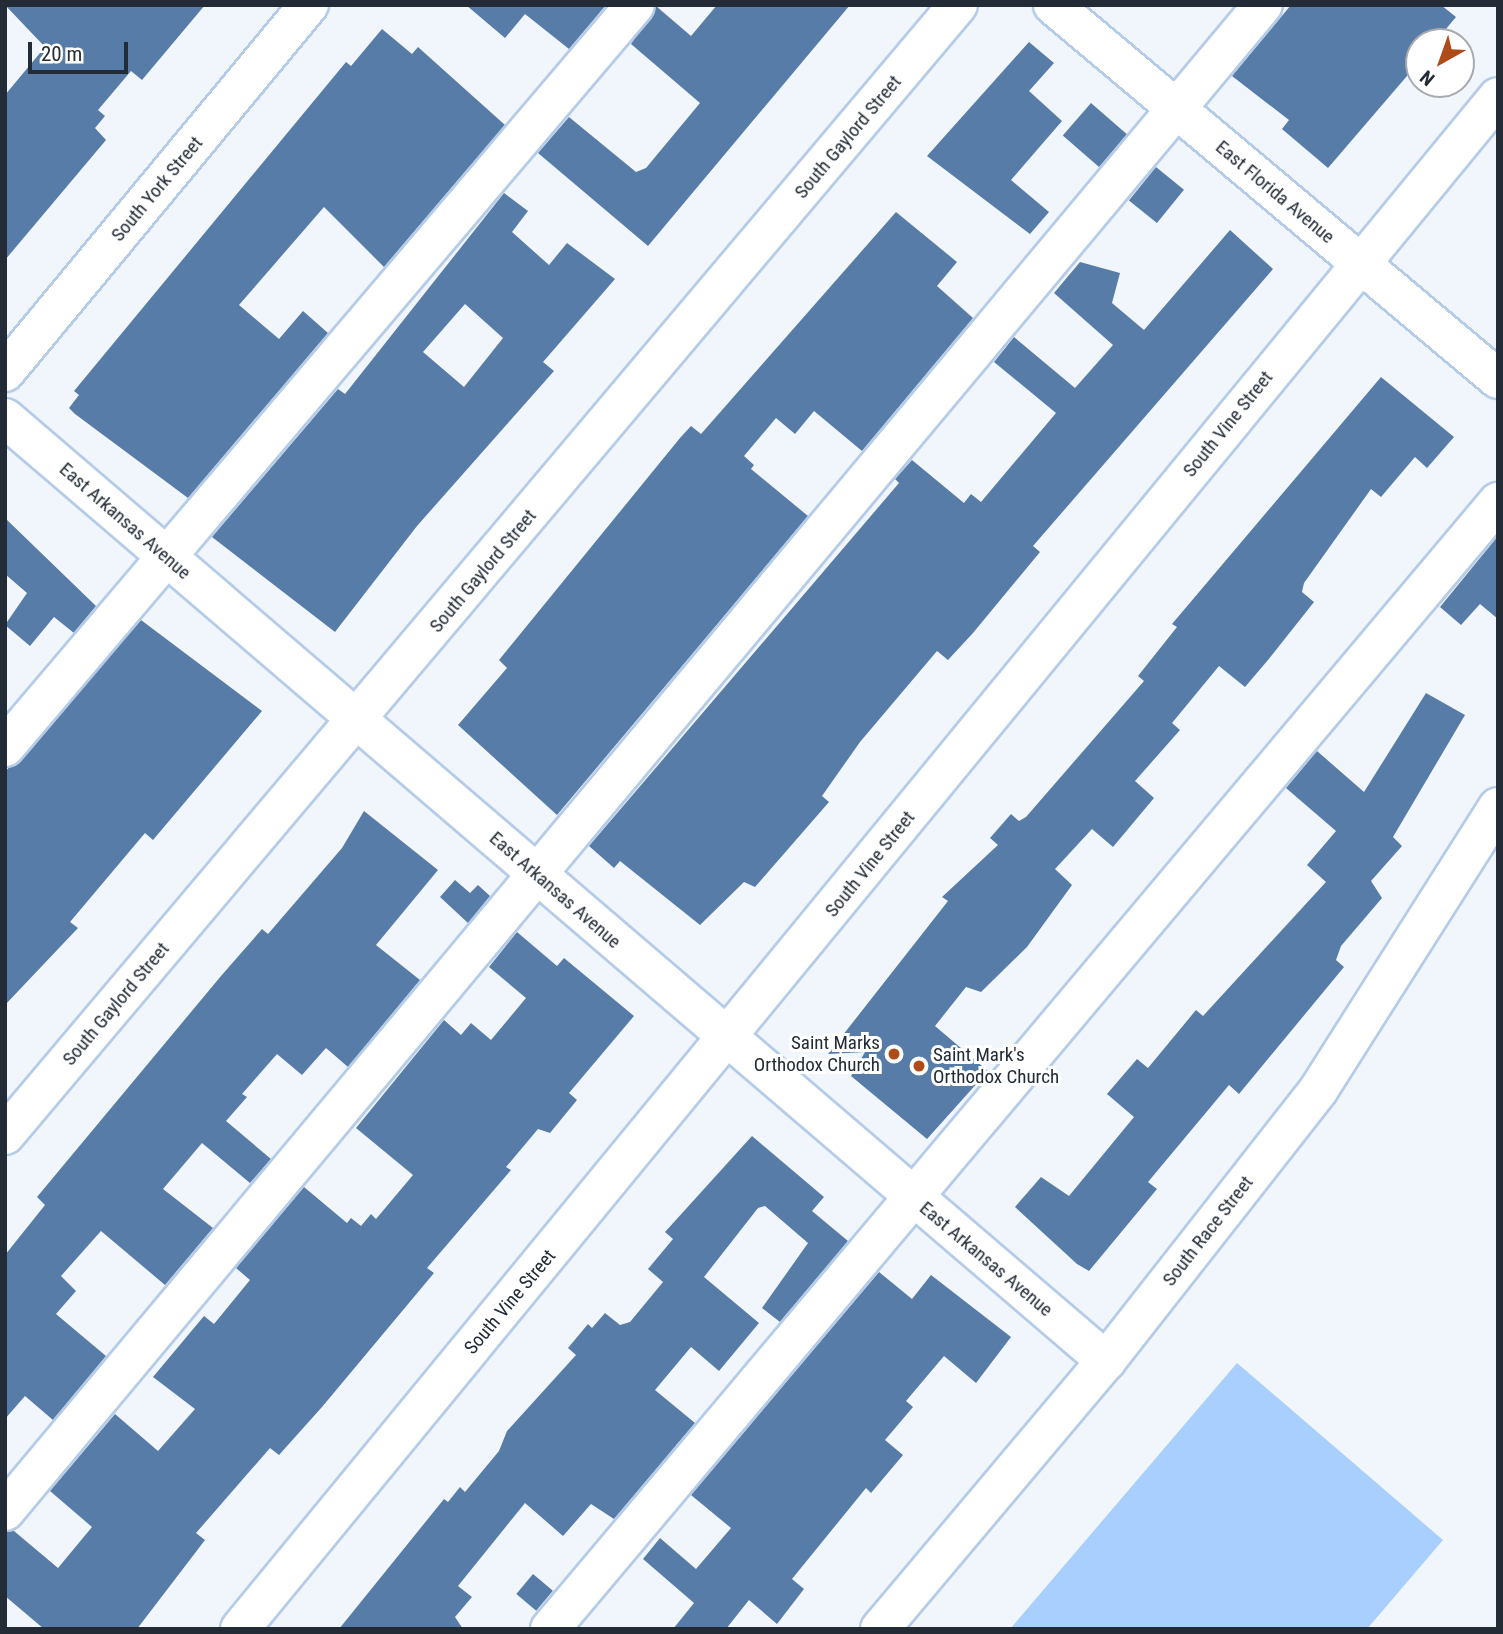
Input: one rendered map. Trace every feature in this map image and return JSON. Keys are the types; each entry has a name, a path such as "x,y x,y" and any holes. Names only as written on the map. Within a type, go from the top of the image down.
{"street":[{"name":"South York Street","path":"5,372 309,5"},
{"path":"5,747 635,5"},
{"name":"South Gaylord Street","path":"5,1135 958,5"},
{"name":"East Florida Avenue","path":"1053,5 1498,379"},
{"path":"5,1511 1263,5"},
{"name":"South Vine Street","path":"240,1629 1498,97"},
{"name":"East Arkansas Avenue","path":"5,418 1106,1361"},
{"path":"550,1629 911,1195 1498,502"},
{"name":"South Race Street","path":"880,1629 1106,1361 1319,1090 1498,807"}],"shaded area":[{"path":"1237,1363 1443,1540 1367,1629 1010,1629"}],"building":[{"path":"5,5 205,5 142,80 131,71 98,110 105,116 95,128 106,140 5,260 5,95 45,47"},
{"path":"466,5 606,5 569,49 525,14 505,38"},
{"path":"717,5 850,5 648,246 538,153 569,117 636,172 646,168 700,103 631,44 656,6 691,36"},
{"path":"1291,5 1441,5 1456,17 1447,28 1405,28 1405,78 1328,168 1282,129 1289,120 1232,76"},
{"path":"382,29 412,54 418,47 505,125 384,267 324,207 239,305 279,339 303,311 328,333 188,498 75,414 69,408 79,395 74,391 346,62 351,66"},
{"path":"1029,42 1054,63 1029,91 1062,121 1011,180 1049,212 1030,234 927,156"},
{"path":"1091,103 1127,134 1099,167 1063,135"},
{"path":"1156,167 1184,190 1157,223 1129,200"},
{"path":"504,193 528,211 512,232 549,265 567,243 615,279 543,362 554,371 417,526 335,632 212,537 338,389 345,394","holes":["465,304 503,338 464,387 423,352"]},
{"path":"896,212 957,262 937,286 973,318 862,451 814,411 795,434 776,418 744,456 754,465 751,469 808,516 557,815 458,725 507,668 499,660 680,438 691,426 701,434"},
{"path":"1230,230 1273,269 1033,546 1040,552 973,633 948,660 937,651 860,742 822,796 829,802 755,887 744,882 700,925 620,861 614,868 589,846 899,483 895,479 912,460 964,503 971,494 981,502 1056,413 994,362 1014,337 1075,388 1113,345 1054,293 1080,262 1120,273 1112,303 1144,330"},
{"path":"1381,377 1454,437 1427,468 1415,457 1381,497 1371,489 1304,583 1302,592 1314,602 1268,660 1245,687 1219,666 1172,723 1180,730 1135,781 1154,798 1113,847 1092,829 1055,869 1072,885 1027,947 981,992 966,987 935,1026 988,1071 927,1139 851,1076 865,1052 828,1054 948,901 942,897 998,845 990,838 1011,814 1019,821 1026,817 1144,681 1138,676 1177,627 1172,624"},
{"path":"5,518 96,606 74,633 54,617 30,646 5,625 27,593 5,574"},
{"path":"1498,536 1498,619 1480,604 1461,625 1440,607"},
{"path":"141,620 262,711 153,840 145,833 70,922 78,928 5,1005 5,772"},
{"path":"1426,693 1465,715 1393,837 1402,846 1371,881 1382,898 1341,946 1336,960 1344,967 1239,1094 1229,1085 1148,1182 1157,1189 1089,1271 1077,1264 1015,1207 1041,1177 1069,1196 1134,1117 1107,1094 1137,1059 1148,1068 1196,1010 1203,1016 1326,882 1307,865 1336,831 1286,788 1317,751 1364,792"},
{"path":"364,811 438,870 376,945 420,980 348,1067 326,1048 302,1075 277,1054 242,1094 247,1097 226,1121 271,1159 250,1183 202,1143 163,1189 213,1228 165,1285 101,1231 61,1276 76,1291 56,1314 106,1356 53,1420 25,1396 5,1419 5,1255 45,1205 37,1197 262,929 268,934 342,848"},
{"path":"455,880 470,893 478,885 490,896 468,923 440,897"},
{"path":"517,932 557,966 564,958 634,1016 569,1093 577,1100 550,1133 538,1129 506,1167 511,1170 427,1268 434,1273 322,1407 279,1455 270,1448 196,1533 205,1540 137,1629 44,1629 5,1596 5,1532 14,1531 58,1568 92,1527 50,1491 115,1414 158,1451 195,1409 153,1377 204,1316 214,1324 250,1280 236,1268 304,1187 347,1223 351,1218 361,1226 371,1214 376,1219 413,1175 356,1128 444,1020 461,1035 471,1023 491,1040 526,998 489,967"},
{"path":"752,1136 824,1197 812,1211 848,1241 780,1322 762,1308 808,1243 765,1206 758,1208 704,1277 759,1323 719,1371 691,1347 655,1390 695,1423 614,1519 591,1504 563,1536 525,1503 458,1586 472,1597 455,1617 463,1629 339,1629 444,1499 448,1502 460,1487 465,1492 499,1451 507,1431 576,1355 568,1348 588,1324 592,1328 605,1313 620,1325 630,1322 663,1282 648,1269 673,1239 665,1232"},
{"path":"879,1272 912,1299 931,1275 1011,1337 976,1383 944,1356 906,1401 913,1407 885,1440 903,1455 871,1493 866,1488 792,1579 804,1589 777,1624 749,1600 726,1629 673,1629 694,1603 643,1559 660,1538 696,1569 731,1528 691,1495"},
{"path":"533,1574 553,1591 536,1611 516,1594"}],"place":[{"name":"Saint Marks Orthodox Church","path":"894,1054"},
{"name":"Saint Mark's Orthodox Church","path":"919,1066"}]}
